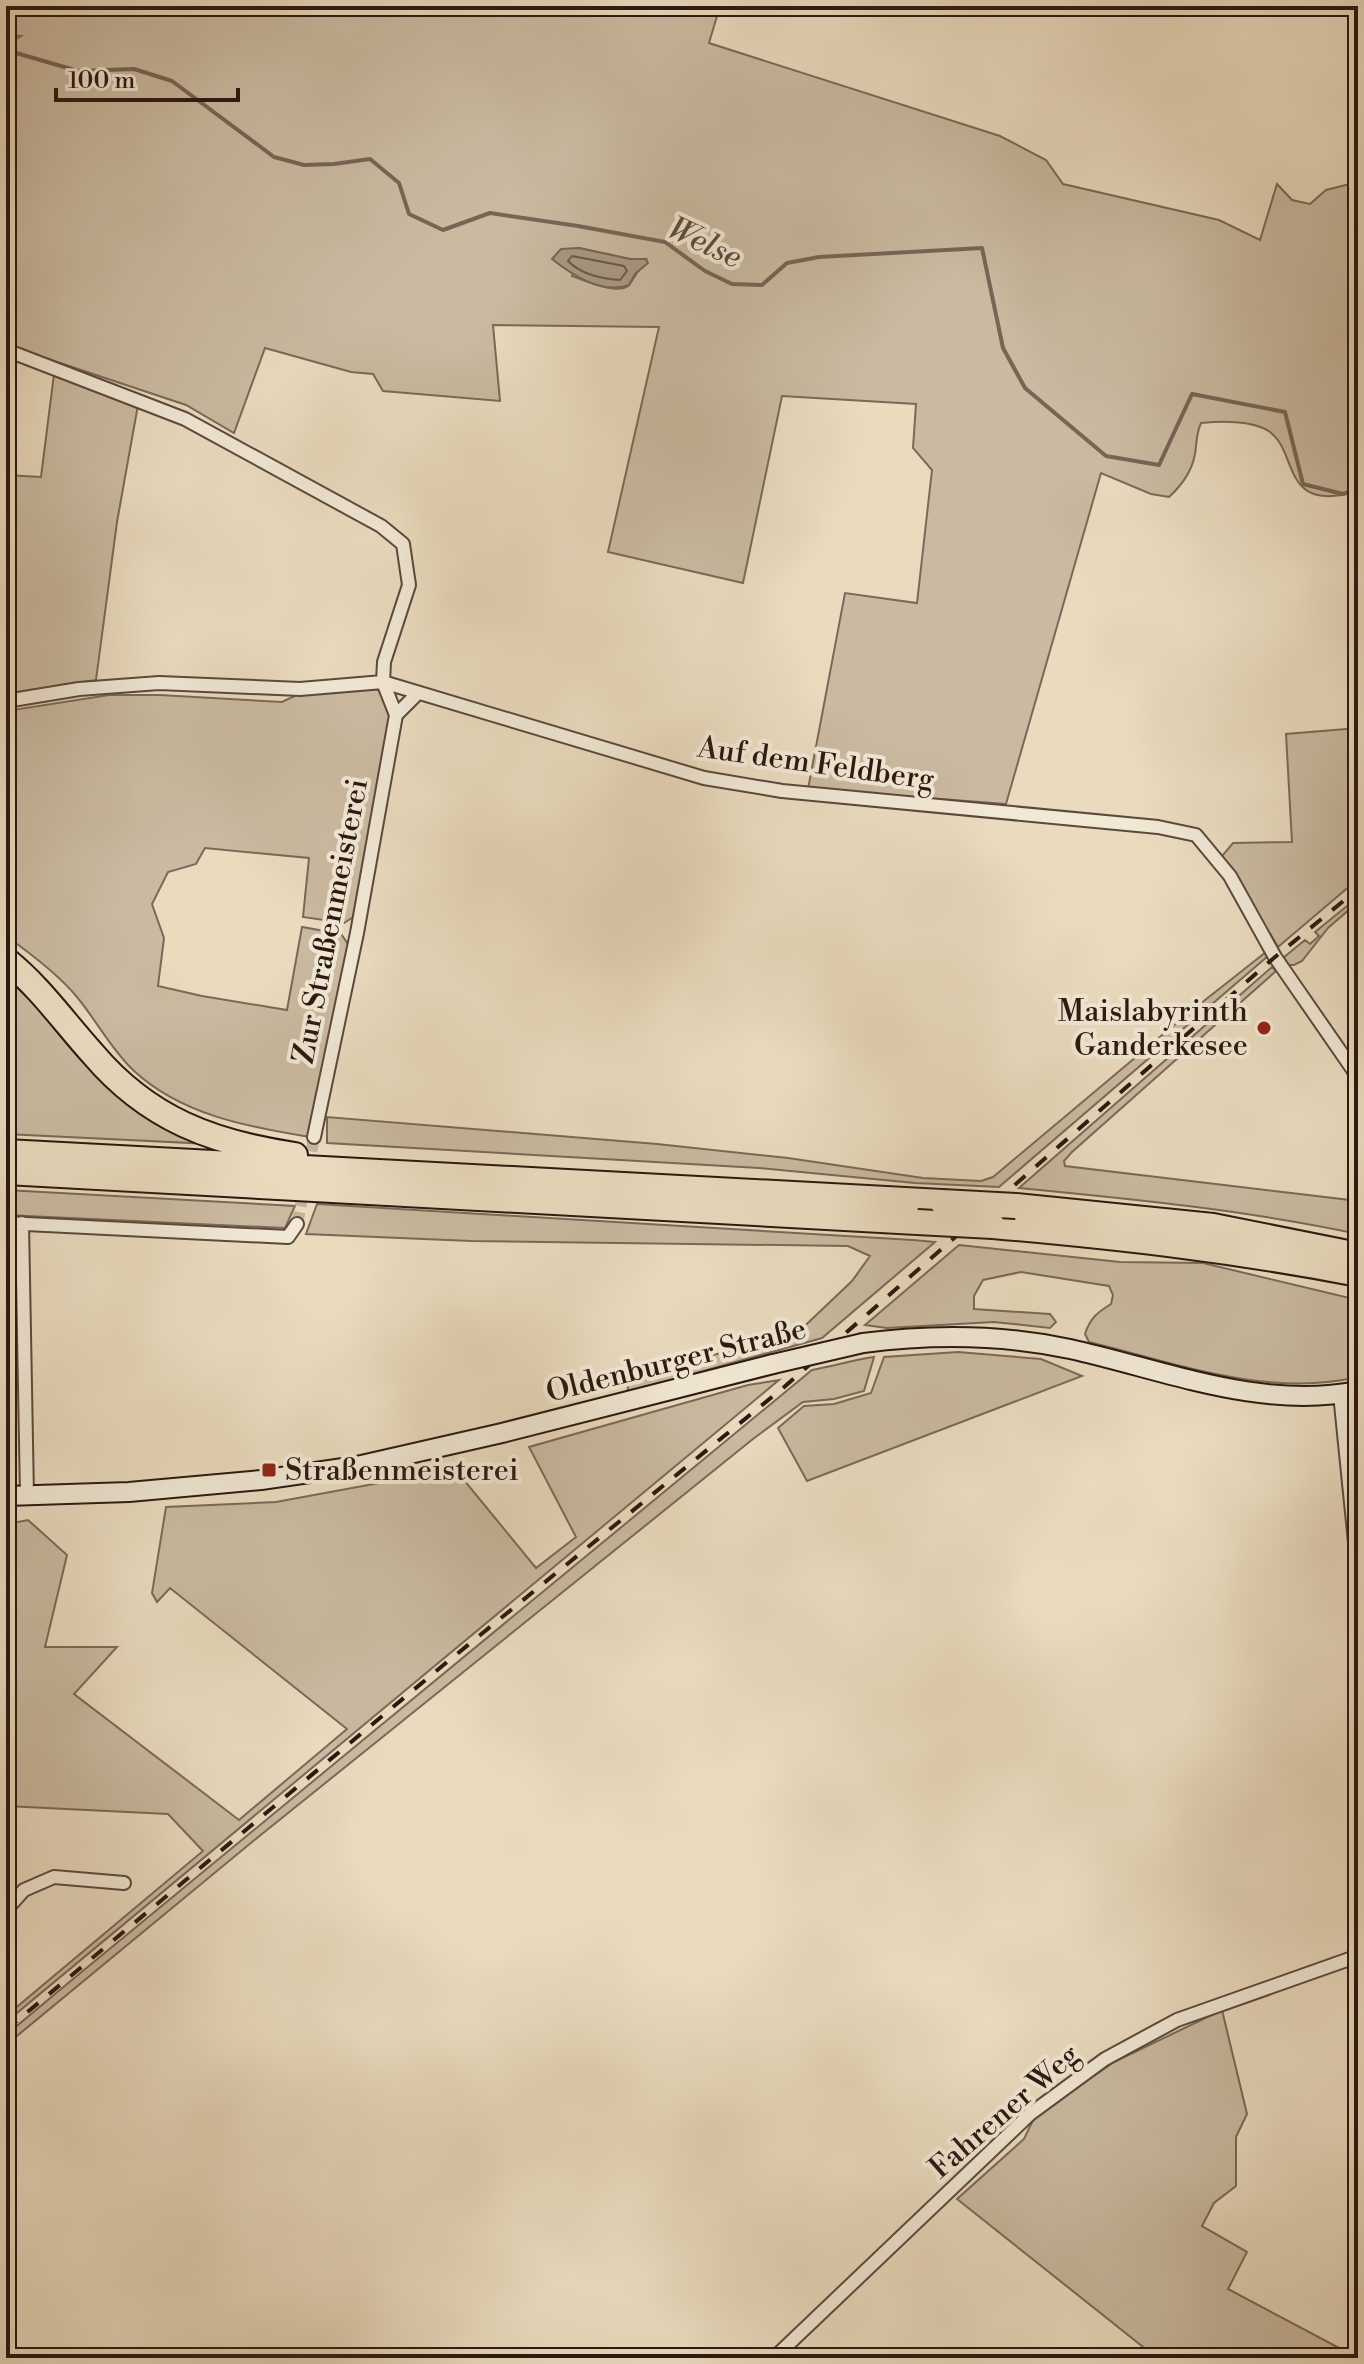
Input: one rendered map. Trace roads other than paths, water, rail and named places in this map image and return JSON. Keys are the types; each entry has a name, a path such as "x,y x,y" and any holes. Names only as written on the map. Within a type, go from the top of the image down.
{"highway":[{"path":"6,960 27,976 119,1083 158,1112 215,1138 306,1156 339,1169"},
{"path":"6,1152 1016,1206 1213,1226 1358,1255"},
{"path":"6,1172 993,1226 1208,1247 1358,1274"}],"main road":[{"name":"Oldenburger Straße","path":"6,1496 143,1491 261,1480 357,1466 863,1343 932,1336 980,1336 1069,1349 1231,1391 1281,1395 1349,1393"}],"street":[{"path":"6,350 185,419 368,519 403,544 409,585 384,662 383,682 396,715 418,693"},
{"name":"Auf dem Feldberg","path":"6,701 79,689 159,683 300,689 383,682 704,778 782,791 1158,827 1196,835 1230,876 1275,957 1358,1077"},
{"name":"Zur Straßenmeisterei","path":"314,1137 357,933 396,715"},
{"path":"6,1223 288,1237 297,1224"},
{"path":"22,1223 27,1496"},
{"path":"1349,1393 1358,1572"},
{"path":"6,1910 24,1890 54,1877 124,1883"},
{"name":"Fahrener Weg","path":"774,2358 1030,2114 1105,2059 1177,2020 1358,1956"}],"water":[{"path":"579,248 630,259 646,259 648,263 635,274 629,285 598,285 578,277 552,259 561,249"}],"waterway":[{"name":"Welse","path":"6,50 78,71 134,69 172,81 274,157 304,165 370,159 399,183 409,214 443,230 490,213 665,242 705,271 732,284 762,285 787,263 819,257 982,248 1003,348 1025,388 1106,456 1159,465 1192,394 1285,412 1303,484 1343,494 1358,489"}],"tunnel":[{"path":"308,1169 314,1137"},
{"path":"297,1224 304,1188"}],"railway":[{"path":"6,2030 441,1667 783,1388 1275,957 1358,889"}],"place":[{"name":"Maislabyrinth Ganderkesee","path":"1264,1028"},
{"name":"Straßenmeisterei","path":"269,1470"}]}
